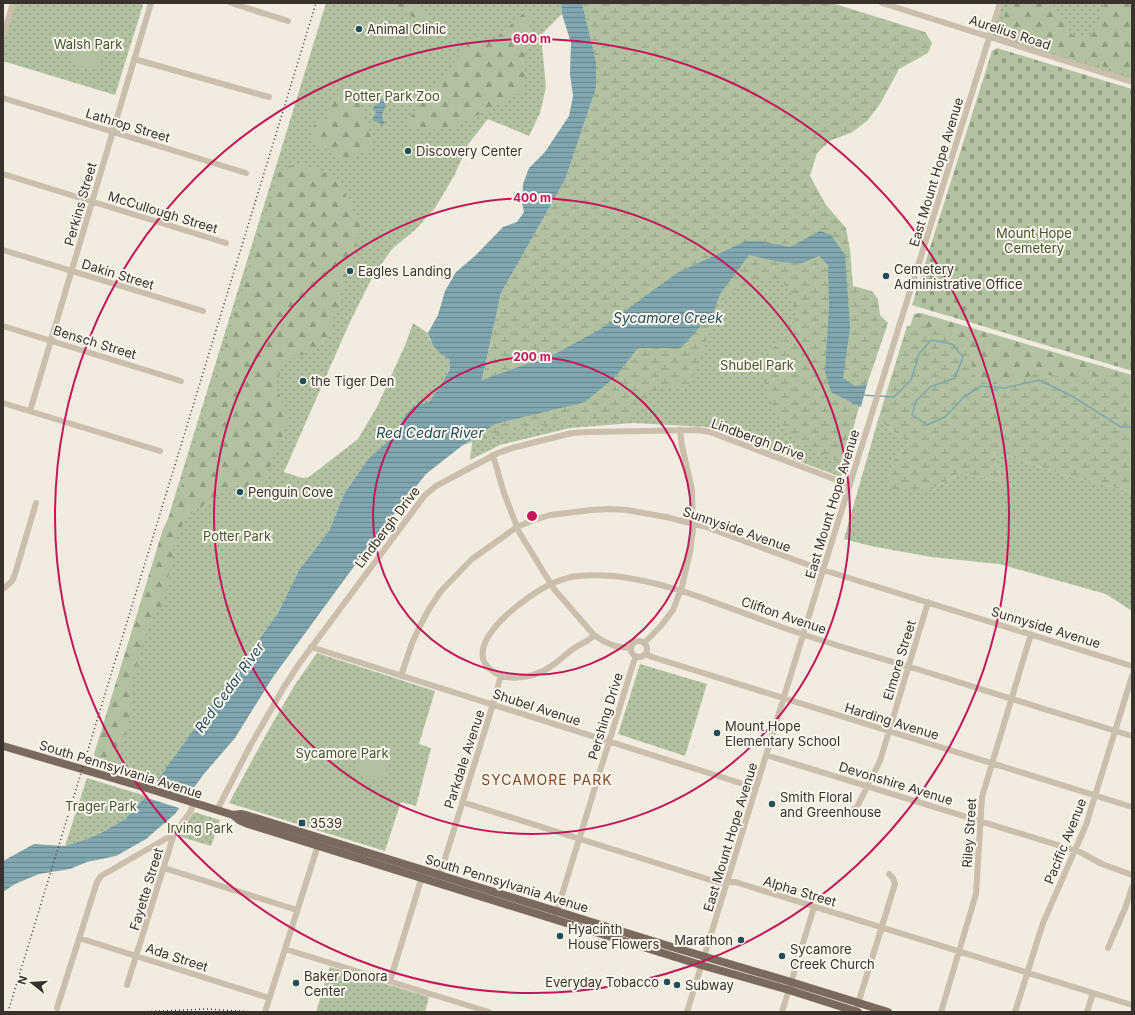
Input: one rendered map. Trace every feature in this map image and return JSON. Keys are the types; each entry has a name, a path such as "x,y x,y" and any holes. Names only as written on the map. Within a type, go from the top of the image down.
{"main road":[{"name":"South Pennsylvania Avenue","path":"3,746 233,815 239,820 248,824 319,842 555,915 704,957 790,986 856,1012"},
{"name":"South Pennsylvania Avenue","path":"555,915 701,965 859,1003 888,1012"}],"street":[{"path":"3,36 13,3"},
{"name":"Perkins Street","path":"30,411 150,3"},
{"path":"231,3 288,21"},
{"name":"Aurelius Road","path":"882,3 1132,82"},
{"name":"East Mount Hope Avenue","path":"687,1012 1000,3"},
{"path":"134,58 269,97"},
{"name":"Lathrop Street","path":"3,98 246,173"},
{"name":"McCullough Street","path":"3,174 226,243"},
{"name":"Dakin Street","path":"3,250 203,312"},
{"name":"Bensch Street","path":"3,326 181,380"},
{"path":"3,402 160,451"},
{"path":"644,643 660,627 673,610 680,591 690,552 692,490 680,430"},
{"name":"Lindbergh Drive","path":"217,810 249,748 281,692 311,647 425,495 436,486 493,455 512,448 572,433 698,430 710,432 850,485"},
{"path":"493,455 504,493 517,527 551,584 573,612 594,635 615,646 631,648"},
{"path":"3,589 12,581 15,574 36,503"},
{"name":"Sunnyside Avenue","path":"401,676 420,626 429,609 441,591 472,559 517,527 531,520 550,515 610,509 643,513 706,527 823,570 1132,666"},
{"name":"Clifton Avenue","path":"501,675 492,671 486,665 484,660 484,648 486,641 500,621 511,610 551,584 572,577 589,575 610,576 643,581 680,591 804,635 1132,736"},
{"name":"Elmore Street","path":"852,810 857,806 880,761 928,602"},
{"name":"Riley Street","path":"941,1012 976,894 982,797 1031,634"},
{"path":"501,675 514,678 538,673 552,666 575,647 587,642 594,635"},
{"path":"631,648 636,642 644,643"},
{"path":"631,648 632,653 636,657 642,657 646,654 646,647 644,643"},
{"name":"Shubel Avenue","path":"311,647 756,788"},
{"name":"Harding Avenue","path":"646,654 652,658 1132,807"},
{"name":"Pershing Drive","path":"555,915 636,657"},
{"name":"Parkdale Avenue","path":"438,879 501,675"},
{"name":"Pacific Avenue","path":"1015,1012 1046,913 1086,825 1132,676"},
{"name":"Devonshire Avenue","path":"766,755 1080,852 1102,864 1132,875"},
{"name":"Fayette Street","path":"127,985 174,834 190,812 191,802"},
{"name":"Alpha Street","path":"462,802 720,883 735,882 1132,1005"},
{"path":"57,1008 98,879 174,834"},
{"path":"265,1012 319,842"},
{"path":"164,868 297,910"},
{"path":"390,981 422,874"},
{"path":"856,1012 894,884 893,878 889,874"},
{"path":"1108,948 1126,906 1132,887"},
{"path":"782,1012 814,906"},
{"name":"Ada Street","path":"79,938 269,998"},
{"path":"285,948 489,1012"},
{"path":"1087,1012 1093,993"}],"green space":[{"name":"Walsh Park","path":"12,3 137,3 143,5 115,95 3,61 3,32"},
{"name":"Potter Park Zoo","path":"326,3 561,3 562,14 541,35 546,87 540,113 529,136 488,119 469,143 454,176 435,208 416,229 392,249 373,276 349,324 284,472 302,478 309,477 358,439 377,407 406,343 413,323 428,333 430,341 449,359 450,369 429,402 405,416 392,438 368,459 344,494 329,531 299,570 278,613 159,779 94,760"},
{"path":"384,3 417,3 428,19 417,23 407,11 391,6 387,8 384,6"},
{"path":"582,3 832,3 925,32 932,43 928,53 899,69 880,104 867,121 851,133 831,140 817,153 810,176 826,205 846,228 850,250 853,286 872,291 878,299 880,315 888,323 840,463 792,438 775,414 761,375 767,351 789,338 796,316 790,290 779,280 758,278 726,295 689,385 650,392 631,419 557,423 499,433 463,445 482,381 501,293 565,180 596,88 596,61"},
{"path":"1000,3 1132,3 1132,82 989,37"},
{"path":"1008,3 1052,3 1072,35 1083,38 1088,37 1093,33 1105,3 1132,3 1132,75 1005,38 1001,28"},
{"path":"525,12 530,13 532,34 526,41 524,89 517,95 453,128 437,127 431,132 424,133 417,127 413,128 408,120 475,36 493,41"},
{"path":"78,38 106,47 99,68 96,70 71,63"},
{"name":"Mount Hope Cemetery","path":"997,48 1132,89 1132,371 912,305 992,51"},
{"path":"350,87 355,91 373,142 371,148 347,161 310,138 314,125 327,119 328,102 342,89"},
{"path":"306,165 336,178 362,226 327,341 318,348 283,363 276,385 289,420 261,488 255,489 233,485 185,517 175,542 162,605 153,616 141,647 132,682 129,726 112,759 106,766 97,763 94,754 163,529 177,501 279,171 289,166"},
{"name":"Shubel Park","path":"740,257 796,259 860,402 841,477 707,427 633,423 570,428 500,445 470,460 474,427"},
{"path":"921,313 1132,375 1132,462 890,389 914,314"},
{"path":"907,326 933,327 951,333 968,352 976,380 989,384 1011,384 1035,374 1061,376 1114,375 1132,380 1132,492 1068,476 993,452 1002,482 960,473 931,490 886,489 892,462 909,443 878,420"},
{"path":"878,420 909,443 892,462 931,490 960,473 1002,482 993,452 1068,476 1132,492 1132,611 1106,594 999,564 931,557 871,546 844,539"},
{"name":"Sycamore Park","path":"317,653 435,691 419,744 431,748 416,806 401,802 385,851 229,803 296,683"},
{"path":"640,664 707,684 685,756 618,734"},
{"path":"365,747 390,753 384,779 376,781 369,780 363,777 359,772 356,766 356,759"},
{"name":"Trager Park","path":"87,778 146,796 125,819 101,833 65,846"},
{"name":"Irving Park","path":"194,812 220,820 211,846 178,836"},
{"path":"330,967 429,997 425,1012 316,1012"}],"water":[{"name":"Red Cedar River","path":"561,3 582,3 596,61 596,88 565,180 501,293 482,380 555,354 599,330 677,273 746,241 761,241 790,247 820,231 831,235 845,255 850,328 843,378 855,386 867,384 861,407 831,392 825,372 829,307 828,265 819,256 802,263 780,262 749,255 720,294 714,311 681,348 638,348 615,377 585,402 495,424 463,445 426,474 366,550 273,677 235,738 203,775 175,814 146,839 116,856 87,862 70,869 39,874 15,884 3,892 3,861 34,844 65,846 101,833 125,819 146,796 278,613 299,570 329,531 344,494 368,459 392,438 405,416 414,406 429,402 441,385 450,369 449,359 436,349 431,342 428,333 438,315 445,291 456,272 475,256 503,227 517,222 524,212 522,203 523,184 529,168 545,152 569,116 573,96 570,74 571,43 562,14"},
{"path":"381,99 384,99 385,103 382,114 385,123 383,125 380,125 380,123 372,120 376,112 373,107 378,104"}],"pier":[{"path":"156,781 193,793 182,809 144,797"}],"waterway":[{"name":"Sycamore Creek","path":"879,396 894,397 911,380 919,354 931,340 952,344 963,357 955,378 930,387 916,401 912,415 927,425 945,417 964,397 981,386 1005,388 1039,380 1072,396 1121,427 1132,427"},
{"name":"Sycamore Creek","path":"863,395 875,396"}],"railway":[{"path":"8,1012 316,3"},
{"path":"139,1012 206,1009 255,1012"}],"place":[{"name":"Animal Clinic","path":"359,29"},
{"name":"Discovery Center","path":"408,151"},
{"name":"Eagles Landing","path":"350,271"},
{"name":"Cemetery Administrative Office","path":"886,276"},
{"name":"the Tiger Den","path":"303,381"},
{"name":"Penguin Cove","path":"240,492"},
{"name":"Mount Hope Elementary School","path":"717,733"},
{"name":"Smith Floral and Greenhouse","path":"772,804"},
{"name":"3539","path":"302,823"},
{"name":"Hyacinth House Flowers","path":"560,936"},
{"name":"Marathon","path":"741,940"},
{"name":"Sycamore Creek Church","path":"782,956"},
{"name":"Everyday Tobacco","path":"667,982"},
{"name":"Baker Donora Center","path":"296,983"},
{"name":"Subway","path":"677,985"}],"district":[{"name":"SYCAMORE PARK","path":"547,779"}],"park label":[{"name":"Potter Park","path":"237,536"}]}
